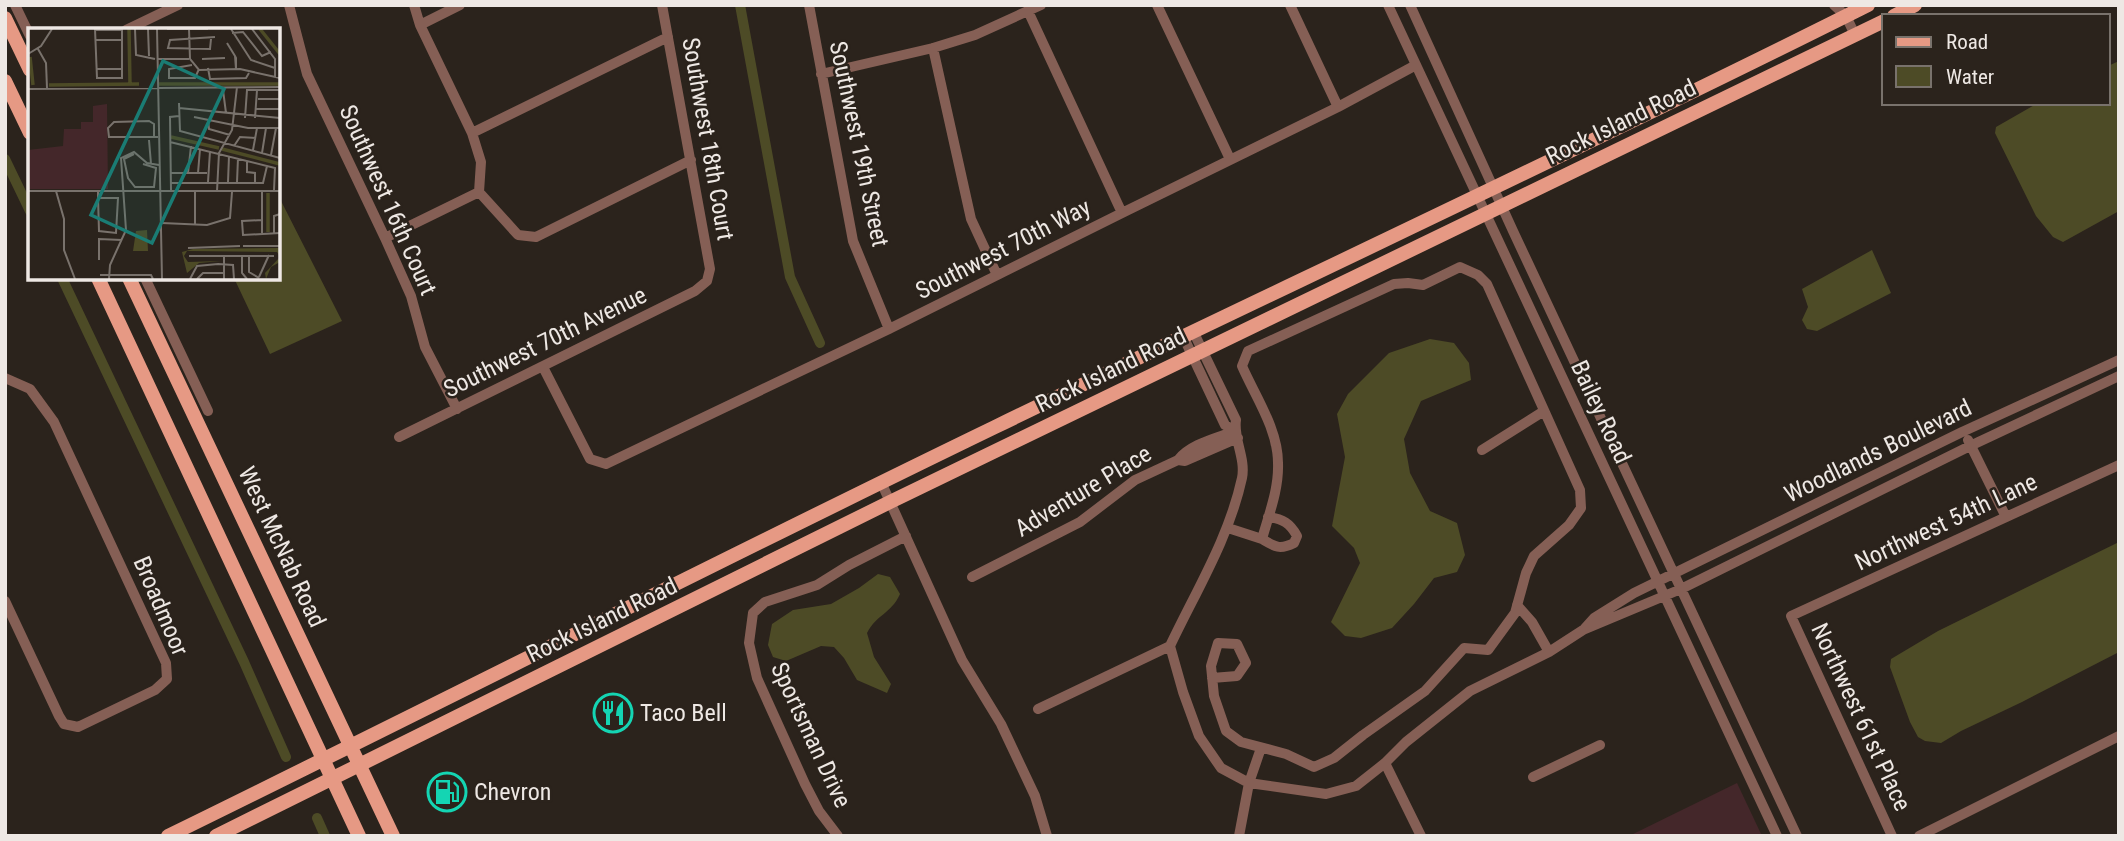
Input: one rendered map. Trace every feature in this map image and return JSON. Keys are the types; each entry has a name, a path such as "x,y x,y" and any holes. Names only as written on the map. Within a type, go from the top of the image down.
{"main road":[{"name":"Rock Island Road","path":"168,836 881,482 1477,196 1847,11 1868,5"},
{"path":"1898,14 1915,5"},
{"path":"5,18 28,66"},
{"name":"Rock Island Road","path":"216,836 890,502 1882,22"},
{"path":"5,81 28,129"},
{"path":"99,280 359,836"},
{"name":"West McNab Road","path":"130,280 393,836"}],"street":[{"path":"15,5 28,32"},
{"path":"130,28 178,5"},
{"name":"Southwest 16th Court","path":"289,5 307,74 411,296 425,347 457,409"},
{"path":"414,5 420,25 472,133 481,162 479,192 518,234 536,237 691,160"},
{"path":"420,25 460,5"},
{"name":"Southwest 18th Court","path":"662,5 710,269 707,281"},
{"name":"Southwest 19th Street","path":"809,5 853,241 888,330"},
{"path":"821,74 933,48 975,35 1041,5"},
{"path":"1157,5 1230,159"},
{"path":"1290,5 1338,107"},
{"name":"Bailey Road","path":"1388,5 1777,836"},
{"name":"Bailey Road","path":"1410,5 1797,836"},
{"path":"1834,5 1847,11 1856,35"},
{"path":"1028,11 1122,213"},
{"path":"472,133 668,37"},
{"path":"933,48 971,219 997,275"},
{"name":"Southwest 70th Way","path":"543,367 590,459 607,464 888,330 1338,107 1416,65"},
{"path":"385,238 479,192"},
{"path":"1212,678 1214,696 1226,732 1241,742 1286,754 1314,767 1334,758 1425,691 1464,648 1488,650 1515,613 1526,573 1534,556 1569,525 1581,508 1580,490 1487,284 1478,275 1460,267 1423,285 1394,284 1248,351 1241,366 1273,433 1279,462 1276,489 1262,539"},
{"path":"146,280 208,411"},
{"name":"Southwest 70th Avenue","path":"400,437 695,291 707,281"},
{"path":"1038,709 1170,646 1228,528 1243,474 1236,420 1188,334"},
{"name":"Woodlands Boulevard","path":"1583,630 1610,607 1658,582 1964,432 2119,360"},
{"name":"Woodlands Boulevard","path":"1583,630 1681,589 1970,446 2119,376"},
{"name":"Broadmoor","path":"5,378 30,389 54,422 166,663 167,679 155,690 78,727 64,723 5,601"},
{"path":"1482,450 1544,411"},
{"path":"1964,432 2006,517"},
{"name":"Adventure Place","path":"972,577 1080,522 1135,480 1178,460 1191,449 1236,434"},
{"name":"Northwest 54th Lane","path":"1791,616 2119,465"},
{"path":"881,482 962,660 988,701 1030,784 1047,836"},
{"path":"1228,528 1262,539 1273,546 1285,548 1294,543 1297,536 1291,526 1280,518 1268,517"},
{"name":"Sportsman Drive","path":"838,836 819,811 805,784 757,678 749,643 753,613 765,602 817,585 906,536"},
{"path":"1517,605 1532,622 1549,652"},
{"name":"Northwest 61st Place","path":"1791,616 1892,836"},
{"path":"1170,646 1199,736 1221,768 1250,783 1326,794 1356,786 1470,691 1549,652 1583,630"},
{"path":"1919,836 2119,736"},
{"path":"1533,777 1600,745"},
{"path":"1238,836 1261,748"},
{"path":"1385,764 1421,836"}],"shaded area":[{"path":"1737,783 1762,836 1629,836"}],"water":[{"path":"2119,61 2119,211 2063,242 2053,237 2036,216 1995,133 1996,127 2034,105 2110,105 2110,65"},
{"path":"280,199 342,321 270,354 235,280 280,280"},
{"path":"1872,250 1891,293 1817,331 1807,329 1802,320 1808,307 1802,289"},
{"path":"1430,339 1454,343 1469,363 1471,380 1421,401 1404,439 1410,473 1430,511 1457,523 1465,555 1457,572 1434,578 1392,628 1361,638 1345,636 1331,622 1360,563 1354,548 1332,526 1345,457 1337,414 1348,394 1389,353"},
{"path":"2119,542 2119,652 1941,743 1925,741 1918,737 1890,667 1891,659 1938,631"},
{"path":"878,574 890,577 900,594 867,633 874,657 891,684 887,693 857,680 834,647 821,646 786,661 773,657 768,645 772,624 793,610 831,604"}],"waterway":[{"path":"740,5 790,277 820,343"},
{"path":"5,159 28,207"},
{"path":"63,280 244,662 286,757"},
{"path":"317,818 325,836"}],"place":[{"name":"Taco Bell","path":"613,713"},
{"name":"Chevron","path":"447,792"}]}
